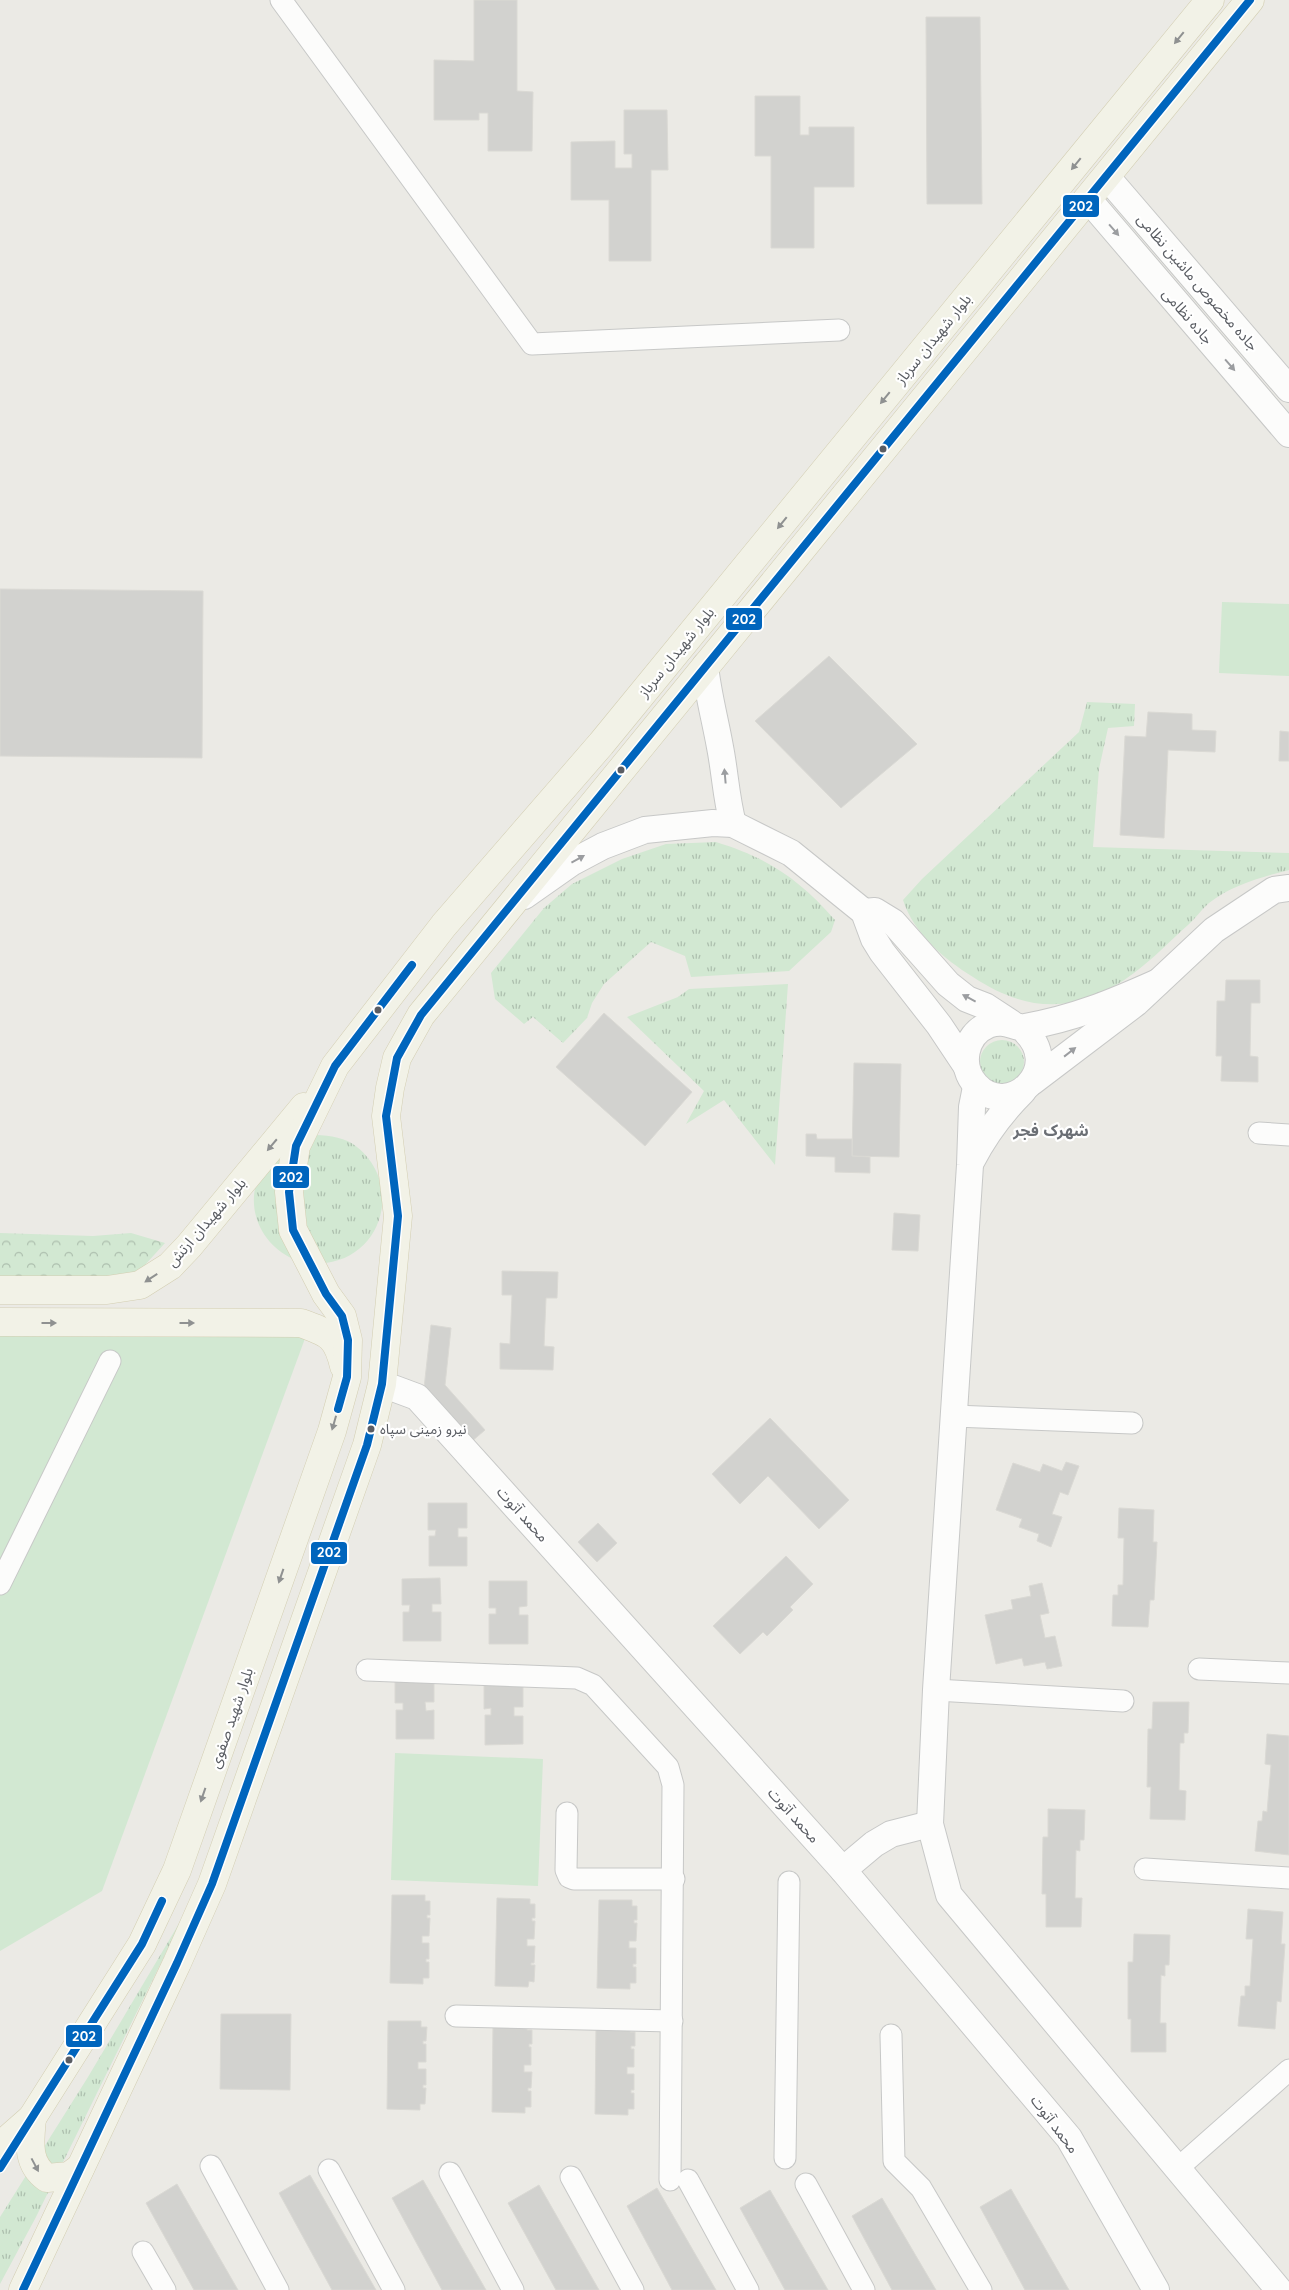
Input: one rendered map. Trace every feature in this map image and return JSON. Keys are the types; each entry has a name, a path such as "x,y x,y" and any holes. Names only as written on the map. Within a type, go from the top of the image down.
{"main road":[{"name":"بلوار شهیدان سرباز","path":"326,1294 293,1230 289,1192 296,1146 335,1066 444,925 602,744 1210,0"},
{"name":"بلوار شهیدان سرباز","path":"382,1384 398,1216 386,1116 397,1058 420,1015 1250,0"},
{"name":"بلوار شهیدان ارتش","path":"0,1290 107,1290 140,1285 170,1266 240,1185 335,1066"},
{"name":"بلوار شهید صفوی","path":"32,2118 142,1944 177,1870 332,1432 347,1377 348,1340 342,1316 326,1294"},
{"path":"0,1322 301,1323 323,1331 340,1346 347,1377"},
{"path":"23,2290 177,1963 212,1884 367,1445 382,1384"},
{"path":"32,2118 31,2158 38,2172 47,2178 69,2176 80,2168"},
{"path":"0,2146 32,2118"}],"street":[{"path":"280,0 532,344 839,330"},
{"name":"جاده مخصوص ماشین نظامی","path":"1106,176 1289,389"},
{"name":"جاده نظامی","path":"1088,199 1289,434"},
{"path":"705,666 708,694 720,747 727,799 733,824"},
{"path":"509,906 571,863 603,846 644,830 713,822 733,824 791,853 864,912 874,939 882,952 939,1024 971,1076 987,1094 999,1097 1011,1096 1027,1086 1136,1003 1214,930 1274,890 1289,888"},
{"path":"864,912 875,912 893,922 948,984 967,999 985,1006 1016,1025 1034,1041 1039,1058 1038,1071 1027,1086 1001,1113 982,1140 970,1165"},
{"path":"1158,982 1097,1010 1016,1025 999,1022 987,1025 977,1032 970,1041 966,1052 971,1076 970,1165 936,1690 930,1824 949,1895 1279,2290"},
{"path":"1258,1133 1289,1135"},
{"path":"0,1584 110,1361"},
{"name":"محمد آتوت","path":"382,1384 417,1397 843,1870 1070,2138 1156,2290"},
{"path":"954,1416 1132,1423"},
{"path":"1199,1669 1289,1673"},
{"path":"367,1670 577,1678 593,1684 668,1767 674,1785 672,2021 679,2180 748,2290"},
{"path":"936,1690 1123,1701"},
{"path":"567,1813 566,1870 569,1877 674,1879"},
{"path":"843,1870 874,1844 891,1834 930,1824"},
{"path":"1145,1869 1289,1878"},
{"path":"785,2158 789,1882"},
{"path":"456,2016 672,2021"},
{"path":"891,2035 894,2162 921,2188 981,2290"},
{"path":"1177,2169 1289,2070"},
{"path":"211,2166 278,2290"},
{"path":"329,2170 394,2290"},
{"path":"450,2173 513,2290"},
{"path":"572,2177 633,2290"},
{"path":"806,2184 864,2290"},
{"path":"143,2252 165,2290"}],"green space":[{"path":"1222,602 1289,604 1289,676 1219,673"},
{"path":"1087,702 1135,704 1134,726 1108,728 1099,769 1093,847 1289,853 1289,870 1248,882 1227,891 1209,903 1191,923 1148,962 1114,986 1094,996 1074,1002 1034,1003 1014,998 994,989 951,962 922,935 914,924 903,900 922,879 1079,732"},
{"path":"716,842 751,855 782,872 809,893 835,920 831,932 789,971 691,977 685,956 651,942 604,984 592,1003 587,1018 563,1043 533,1017 524,1024 495,999 491,973 544,908 572,884 622,859 666,844"},
{"path":"788,984 775,1165 724,1100 686,1124 704,1091 627,1017 678,997 689,989"},
{"path":"1006,1040 1018,1046 1023,1053 1023,1071 1018,1078 1011,1083 998,1084 990,1081 983,1074 980,1058 983,1050 990,1043"},
{"path":"310,1135 332,1136 353,1144 369,1159 378,1176 382,1195 381,1214 374,1231 363,1246 346,1257 321,1264 298,1261 280,1251 265,1236 256,1217 254,1206 258,1173"},
{"path":"0,1233 93,1236 131,1233 165,1243 134,1277 0,1281"},
{"path":"307,1333 102,1891 0,1951 0,1334"},
{"path":"395,1753 543,1759 538,1886 391,1880"},
{"path":"187,1910 36,2217 0,2284 0,2217 88,2077"}],"building":[{"path":"474,0 517,0 517,91 533,92 532,151 488,151 488,113 479,113 479,120 434,120 434,60 474,61"},
{"path":"926,17 980,17 982,204 927,204"},
{"path":"755,96 800,96 800,135 809,135 809,127 854,127 854,187 814,187 814,248 771,248 771,156 755,156"},
{"path":"624,110 667,110 668,170 651,170 651,261 609,261 609,200 571,200 571,142 615,141 615,168 632,168 632,154 624,154"},
{"path":"0,589 203,591 202,758 0,756"},
{"path":"829,656 917,744 841,808 755,721"},
{"path":"1148,712 1192,714 1192,730 1216,731 1215,752 1168,750 1164,838 1120,835 1125,736 1146,737"},
{"path":"1280,731 1289,732 1289,761 1279,761"},
{"path":"1226,980 1260,980 1260,1003 1251,1003 1250,1056 1258,1057 1258,1082 1221,1081 1222,1056 1216,1056 1217,1001 1225,1001"},
{"path":"604,1013 692,1092 645,1146 556,1067"},
{"path":"854,1063 901,1064 899,1157 852,1156"},
{"path":"806,1134 816,1134 817,1139 852,1139 852,1156 870,1157 870,1173 835,1172 835,1157 806,1156"},
{"path":"894,1213 920,1215 918,1251 892,1250"},
{"path":"502,1271 558,1272 557,1298 546,1298 544,1346 554,1347 553,1370 500,1369 500,1343 510,1344 512,1295 502,1295"},
{"path":"431,1325 451,1328 445,1385 485,1430 471,1442 424,1388"},
{"path":"770,1418 849,1500 819,1529 768,1476 740,1504 712,1474"},
{"path":"1066,1462 1079,1466 1068,1495 1060,1492 1052,1514 1062,1517 1051,1547 1037,1541 1039,1534 1019,1527 1022,1519 996,1510 1013,1463 1040,1472 1043,1464 1062,1471"},
{"path":"428,1503 467,1503 467,1528 458,1528 458,1537 467,1537 467,1566 429,1566 429,1536 435,1536 436,1530 428,1530"},
{"path":"1119,1508 1154,1510 1153,1542 1157,1542 1154,1600 1150,1600 1148,1627 1112,1626 1113,1595 1118,1595 1118,1585 1123,1585 1124,1538 1118,1538"},
{"path":"598,1523 617,1543 597,1562 578,1542"},
{"path":"786,1556 813,1584 790,1607 793,1610 767,1636 763,1632 740,1654 713,1626"},
{"path":"440,1578 441,1604 432,1604 432,1612 441,1612 441,1641 403,1641 403,1612 409,1612 410,1605 402,1605 402,1579"},
{"path":"489,1581 527,1581 527,1606 519,1607 519,1615 528,1615 528,1644 489,1644 489,1614 496,1614 496,1608 489,1608"},
{"path":"1042,1583 1049,1613 1040,1615 1045,1638 1055,1636 1062,1666 1047,1669 1045,1662 1024,1666 1022,1658 996,1664 985,1615 1013,1609 1011,1600 1031,1596 1029,1586"},
{"path":"395,1676 434,1677 434,1702 425,1702 426,1711 434,1710 434,1739 396,1739 396,1710 403,1710 403,1703 395,1703"},
{"path":"484,1682 523,1682 523,1707 514,1707 514,1716 523,1716 523,1744 485,1745 485,1715 491,1715 491,1708 484,1709"},
{"path":"1153,1702 1189,1702 1188,1733 1184,1733 1184,1743 1180,1743 1179,1790 1186,1791 1185,1820 1150,1819 1151,1787 1147,1787 1148,1729 1152,1729"},
{"path":"1267,1734 1289,1736 1289,1855 1255,1851 1258,1821 1262,1821 1263,1811 1267,1812 1271,1765 1265,1764"},
{"path":"1048,1809 1085,1810 1084,1840 1080,1840 1080,1851 1076,1850 1075,1898 1082,1898 1081,1927 1046,1927 1046,1894 1042,1894 1043,1837 1048,1837"},
{"path":"392,1895 425,1895 425,1901 430,1901 430,1915 427,1915 427,1918 430,1918 429,1936 422,1936 422,1943 429,1943 429,1959 426,1959 426,1962 429,1962 429,1978 423,1978 423,1984 390,1983"},
{"path":"497,1898 530,1899 530,1904 535,1904 535,1918 532,1918 532,1921 535,1921 534,1939 527,1939 527,1946 535,1946 534,1963 531,1963 531,1965 535,1965 534,1982 529,1981 528,1987 495,1986"},
{"path":"599,1900 632,1900 632,1906 637,1906 637,1920 634,1920 634,1923 637,1923 636,1941 629,1941 629,1948 636,1948 636,1964 633,1964 633,1967 636,1967 636,1983 630,1983 630,1989 597,1988"},
{"path":"1248,1909 1283,1912 1281,1944 1285,1944 1281,2002 1277,2001 1275,2029 1238,2026 1241,1996 1245,1996 1245,1986 1250,1986 1253,1939 1246,1939"},
{"path":"1134,1934 1170,1935 1169,1965 1165,1965 1165,1976 1161,1975 1160,2023 1166,2023 1166,2052 1131,2052 1131,2019 1128,2019 1128,1962 1133,1962"},
{"path":"221,2014 291,2014 290,2090 220,2089"},
{"path":"388,2021 421,2021 421,2027 427,2027 426,2041 423,2041 423,2044 426,2044 426,2062 418,2062 418,2069 426,2069 426,2085 423,2085 423,2088 426,2088 425,2104 420,2104 420,2110 387,2109"},
{"path":"493,2024 527,2024 527,2030 532,2030 532,2044 529,2044 529,2047 531,2047 531,2065 524,2065 524,2072 532,2072 531,2088 528,2088 528,2091 531,2091 531,2107 525,2107 525,2113 492,2112"},
{"path":"596,2026 630,2026 630,2032 635,2032 635,2046 631,2046 631,2049 634,2049 634,2067 627,2067 627,2074 634,2074 634,2090 631,2090 631,2093 634,2093 634,2109 628,2109 628,2115 595,2114"},
{"path":"310,2175 376,2290 332,2290 279,2193"},
{"path":"423,2180 486,2290 442,2290 392,2198"},
{"path":"177,2184 238,2290 194,2290 146,2203"},
{"path":"539,2185 599,2290 556,2290 508,2203"},
{"path":"657,2188 716,2290 672,2290 627,2206"},
{"path":"1011,2189 1069,2290 1025,2290 980,2207"},
{"path":"770,2190 828,2290 785,2290 740,2208"},
{"path":"882,2198 936,2290 892,2290 852,2216"}],"transit line":[{"name":"202","path":"23,2290 177,1963 212,1884 367,1445 382,1384 398,1216 386,1116 397,1058 421,1015 1250,0"},
{"name":"202","path":"338,1409 347,1377 348,1340 342,1316 326,1294 293,1230 289,1192 296,1146 335,1066 412,965"},
{"name":"202","path":"0,2168 142,1944 162,1901"}],"place":[{"name":"نیرو زمینی سپاه","path":"371,1429"}],"district":[{"name":"شهرک فجر","path":"1051,1130"}]}
